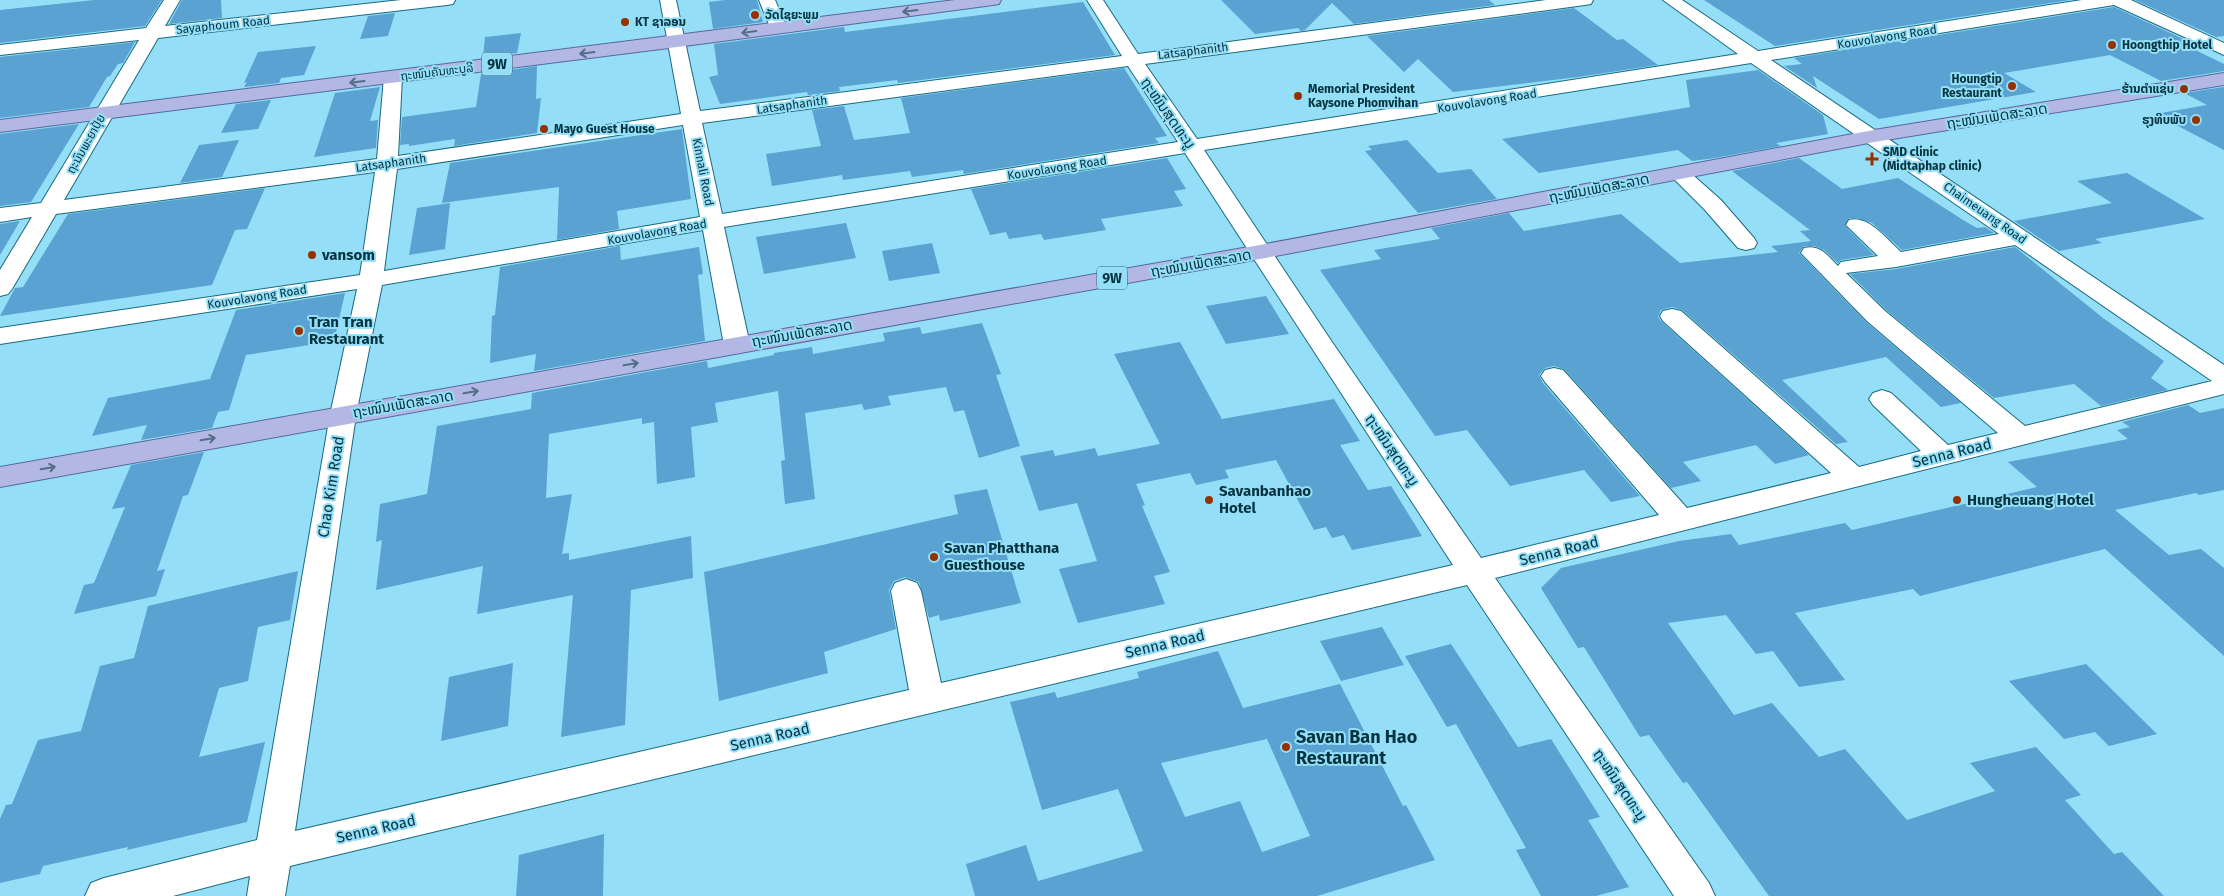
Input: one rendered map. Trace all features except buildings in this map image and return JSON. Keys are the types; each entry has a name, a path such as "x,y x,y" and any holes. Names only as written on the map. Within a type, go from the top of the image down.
{"main road":[{"name":"ຖະໜົນຄັນທະບູລີ","path":"0,126 677,42 993,0"},
{"name":"ຖະໜົນເພັດສະລາດ","path":"0,477 1260,252 1874,136 2224,79"}],"street":[{"name":"ຖະນົນພະຍາປຸ້ຍ","path":"0,288 50,209 103,113 172,0"},
{"name":"Sayaphoum Road","path":"0,50 447,0"},
{"name":"Kinnali Road","path":"668,0 738,345"},
{"path":"767,0 778,28"},
{"name":"ຖະໜົນສຸດທະນູ","path":"1095,0 1131,59 1192,147 1473,572 1696,896"},
{"name":"Latsaphanith","path":"0,215 387,164 692,118 1584,0"},
{"name":"Chaimeuang Road","path":"1672,0 1874,136 2224,377"},
{"path":"2115,0 2224,50"},
{"name":"Kouvolavong Road","path":"0,336 371,280 713,222 1758,58 2063,4 2115,0"},
{"name":"Chao Kim Road","path":"266,896 343,415 371,280 387,164 393,77"},
{"path":"1679,173 1713,205 1746,243"},
{"path":"1857,225 1896,260"},
{"path":"1849,266 1896,260 2020,237"},
{"path":"1812,252 1876,316 2019,436"},
{"path":"1672,316 1854,477"},
{"path":"1554,376 1680,520"},
{"name":"Senna Road","path":"104,896 272,853 1473,572 2224,386"},
{"path":"1882,399 1942,455"},
{"path":"906,591 928,700"}],"place":[{"name":"ວັດໄຊຍະພູມ","path":"755,15"},
{"name":"KT ຊາລອນ","path":"625,22"},
{"name":"Hoongthip Hotel","path":"2112,45"},
{"name":"Houngtip Restaurant","path":"2012,86"},
{"name":"ຮ້ານຕຳແຊ່ບ","path":"2184,89"},
{"name":"Memorial President Kaysone Phomvihan","path":"1298,96"},
{"name":"ຮຸງທິບພັບ","path":"2196,120"},
{"name":"Mayo Guest House","path":"544,129"},
{"name":"SMD clinic (Midtaphap clinic)","path":"1872,159"},
{"name":"vansom","path":"312,255"},
{"name":"Tran Tran Restaurant","path":"299,331"},
{"name":"Savanbanhao Hotel","path":"1209,500"},
{"name":"Hungheuang Hotel","path":"1957,500"},
{"name":"Savan Phatthana Guesthouse","path":"934,557"},
{"name":"Savan Ban Hao Restaurant","path":"1286,747"}]}
